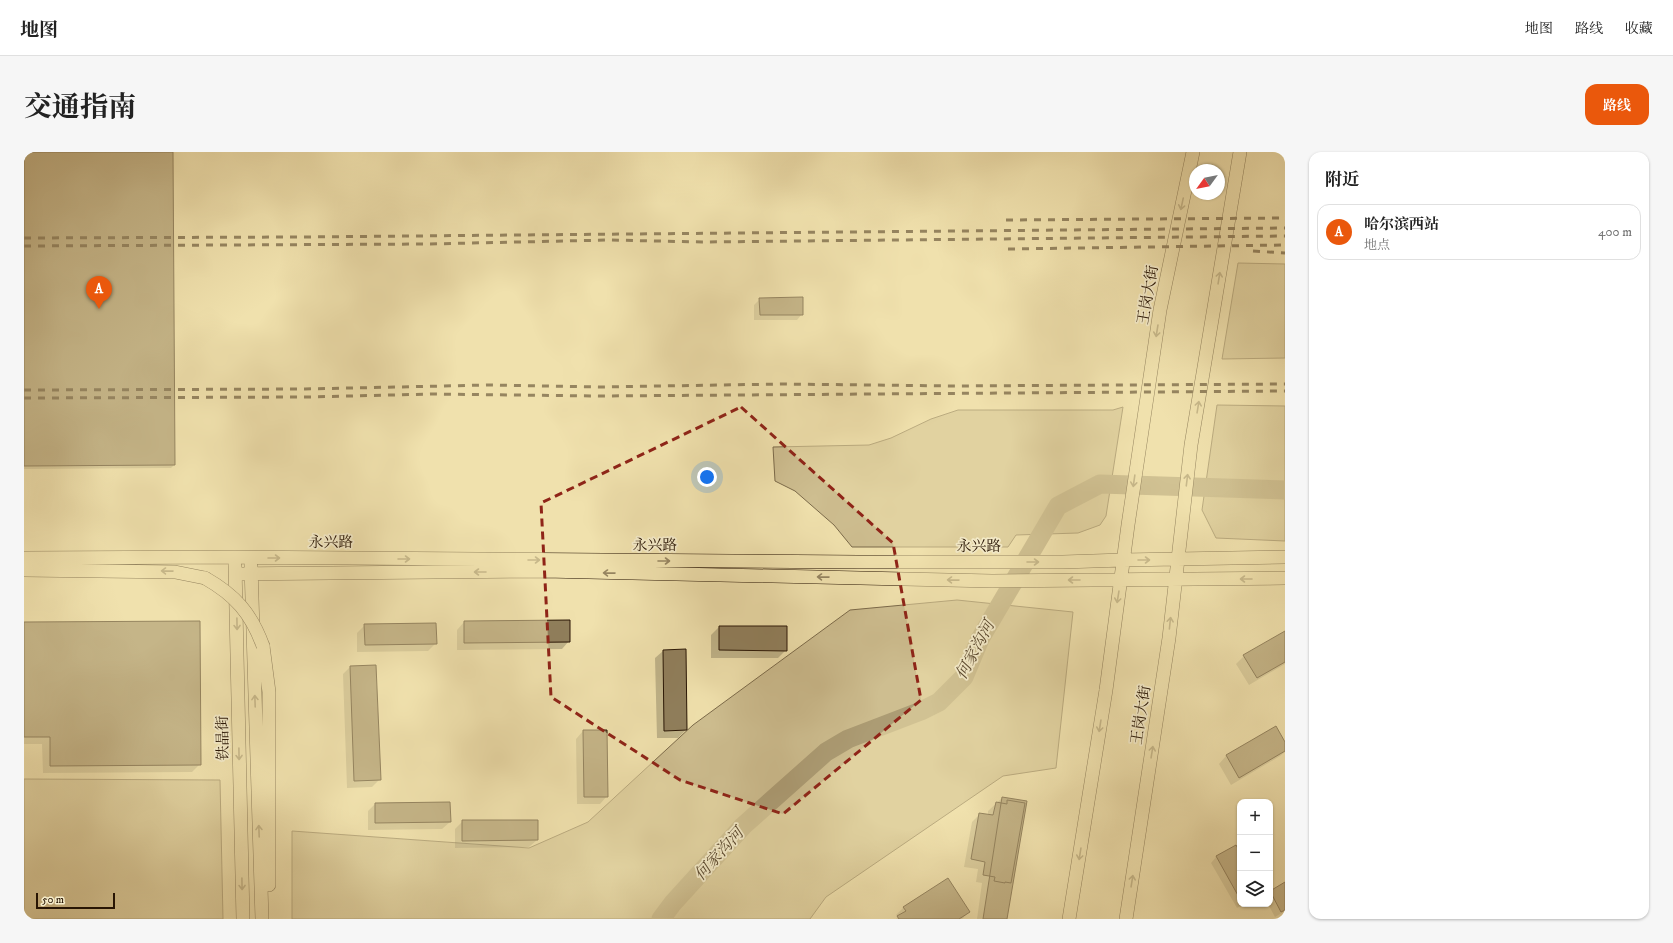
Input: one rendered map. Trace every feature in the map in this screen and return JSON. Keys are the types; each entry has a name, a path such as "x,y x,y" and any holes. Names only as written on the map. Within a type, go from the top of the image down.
{"main road":[{"name":"王岗大街","path":"1123,560 1160,310 1193,152"},
{"name":"王岗大街","path":"1126,919 1168,646 1177,560 1192,445 1240,152"},
{"name":"永兴路","path":"24,558 235,557 1063,562 1285,557"},
{"name":"铁晶街","path":"235,557 243,917"},
{"path":"251,558 264,917"},
{"path":"1070,919 1106,690 1123,560"},
{"path":"24,570 175,572 191,574 205,578 219,586 233,597 247,613 258,632 263,646 268,684 264,917"},
{"name":"永兴路","path":"236,574 544,571 992,581 1285,578"}],"highlighted area":[{"path":"741,407 893,543 921,700 783,814 680,780 551,697 541,503"}],"shaded area":[{"path":"1238,263 1285,264 1285,358 1222,359"},
{"path":"1217,405 1285,406 1285,541 1216,538 1202,510"},
{"path":"1123,407 1106,516 1100,525 1078,533 1016,535 1008,547 852,547 834,525 795,491 775,481 773,447 869,445 891,438 931,419 958,410 1113,410"},
{"path":"957,600 1073,612 1056,768 1003,776 826,897 810,919 292,919 292,831 529,848 588,822 693,725 850,610"},
{"path":"24,779 220,780 223,919 24,919"}],"building":[{"path":"24,152 173,152 175,465 24,466"},
{"path":"803,297 803,315 760,315 759,298"},
{"path":"570,620 570,642 464,643 464,621"},
{"path":"200,621 201,765 50,766 50,737 24,737 24,622"},
{"path":"436,623 437,644 365,645 364,624"},
{"path":"719,626 787,626 787,651 719,650"},
{"path":"1285,631 1285,662 1257,678 1243,655"},
{"path":"686,649 687,730 664,731 663,650"},
{"path":"376,665 381,780 354,781 350,666"},
{"path":"1276,726 1285,742 1285,751 1239,778 1226,755"},
{"path":"583,730 607,730 608,797 584,797"},
{"path":"1002,797 1027,801 1007,919 983,919"},
{"path":"1007,800 1025,803 1011,883 994,881 995,877 983,875 985,862 971,859 979,813 993,815 996,802 1007,804"},
{"path":"450,802 451,822 375,823 375,803"},
{"path":"462,820 538,820 538,840 462,841"},
{"path":"1236,845 1237,847 1237,894 1216,856"},
{"path":"948,878 970,912 959,919 899,919 897,916 906,911 903,907"},
{"path":"1285,882 1285,910 1281,912 1273,897 1273,889"}],"waterway":[{"name":"何家沟河","path":"661,919 673,903 743,826 826,752 848,739 921,711 939,702 964,677 980,639 1058,506 1100,484 1285,490"}],"railway":[{"path":"1006,220 1285,218"},
{"path":"24,238 1285,228"},
{"path":"24,246 428,244 609,240 702,242 1285,236"},
{"path":"1008,249 1285,245"},
{"path":"1253,251 1285,253"},
{"path":"24,390 305,389 489,385 598,387 783,384 953,386 1285,384"},
{"path":"24,398 309,397 432,394 599,396 1285,391"}],"place":[{"name":"哈尔滨西站","path":"99,309"}]}
